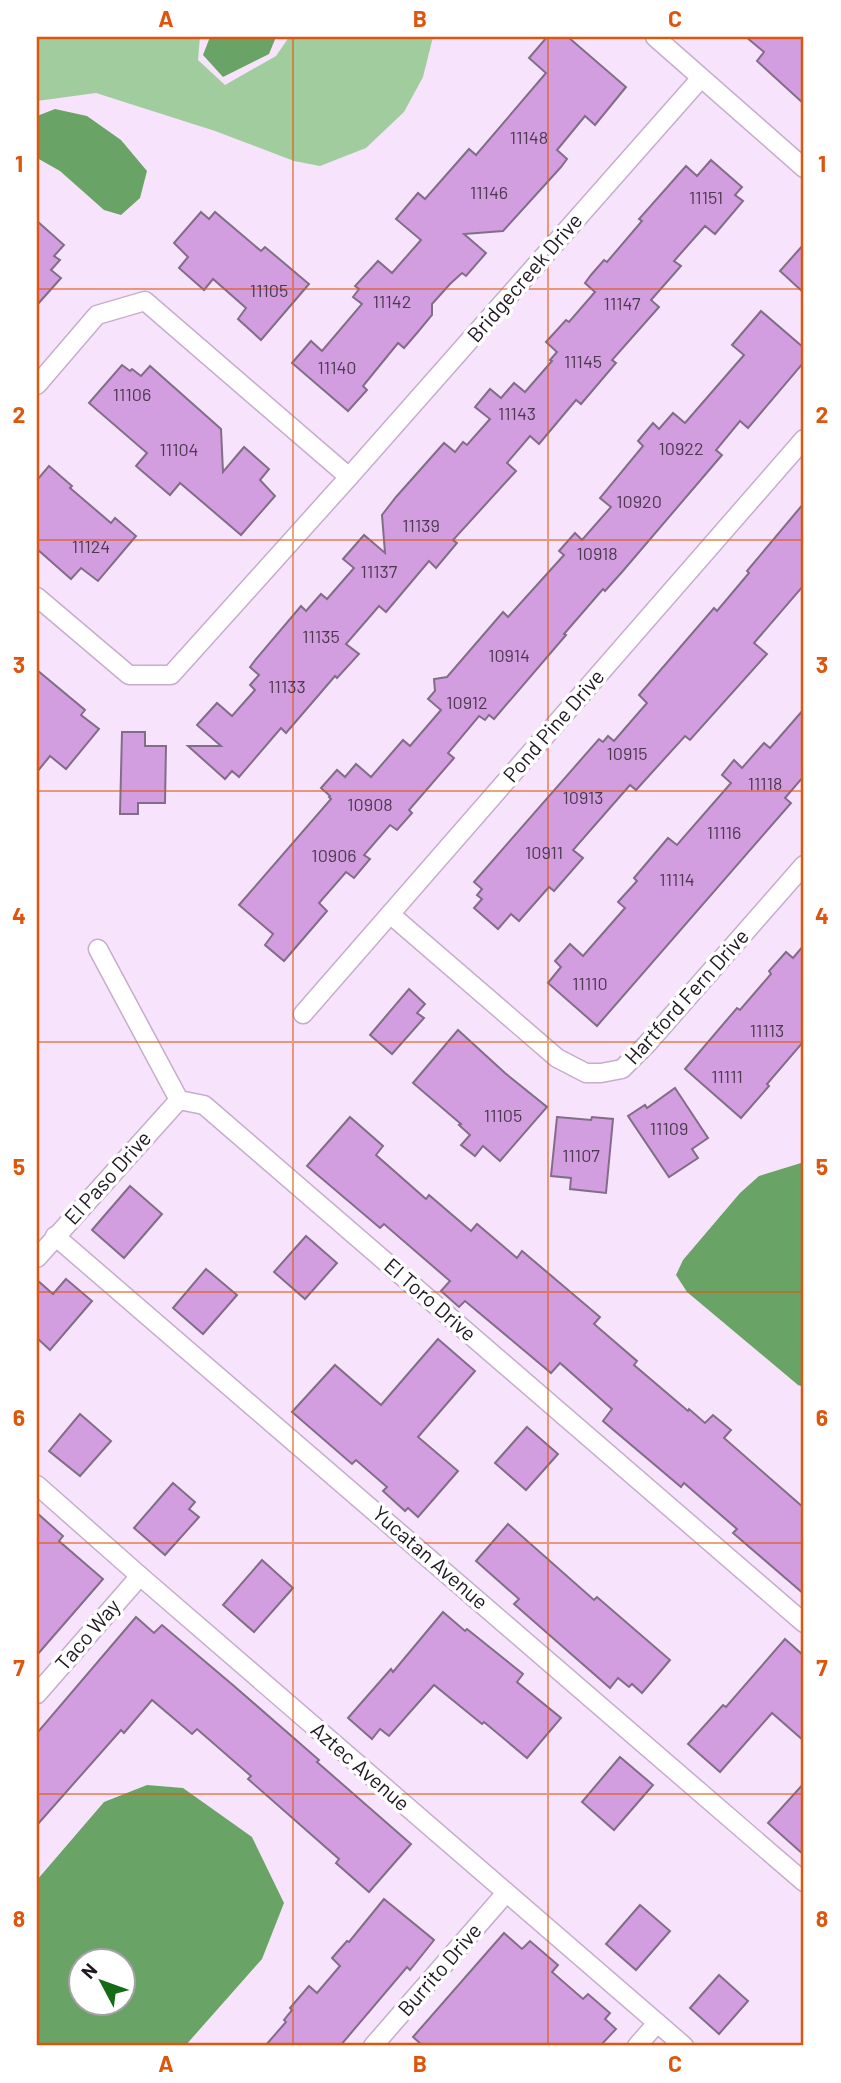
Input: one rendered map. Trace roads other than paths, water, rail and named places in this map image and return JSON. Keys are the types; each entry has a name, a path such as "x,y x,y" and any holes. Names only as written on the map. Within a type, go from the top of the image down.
{"street":[{"path":"655,37 804,168"},
{"name":"Bridgecreek Drive","path":"37,597 129,675 171,675 701,78"},
{"path":"37,385 97,315 145,301 349,477"},
{"name":"Pond Pine Drive","path":"303,1014 804,439"},
{"name":"Hartford Fern Drive","path":"390,914 557,1058 586,1073 601,1073 622,1069 648,1044 804,865"},
{"path":"98,949 179,1100"},
{"name":"El Paso Drive","path":"37,1258 179,1100"},
{"name":"El Toro Drive","path":"179,1100 204,1105 804,1623"},
{"name":"Yucatan Avenue","path":"55,1236 804,1882"},
{"name":"Aztec Avenue","path":"37,1485 684,2046"},
{"name":"Taco Way","path":"37,1693 140,1576"},
{"name":"Burrito Drive","path":"373,2046 506,1893"},
{"path":"637,2046 657,2023"}]}
